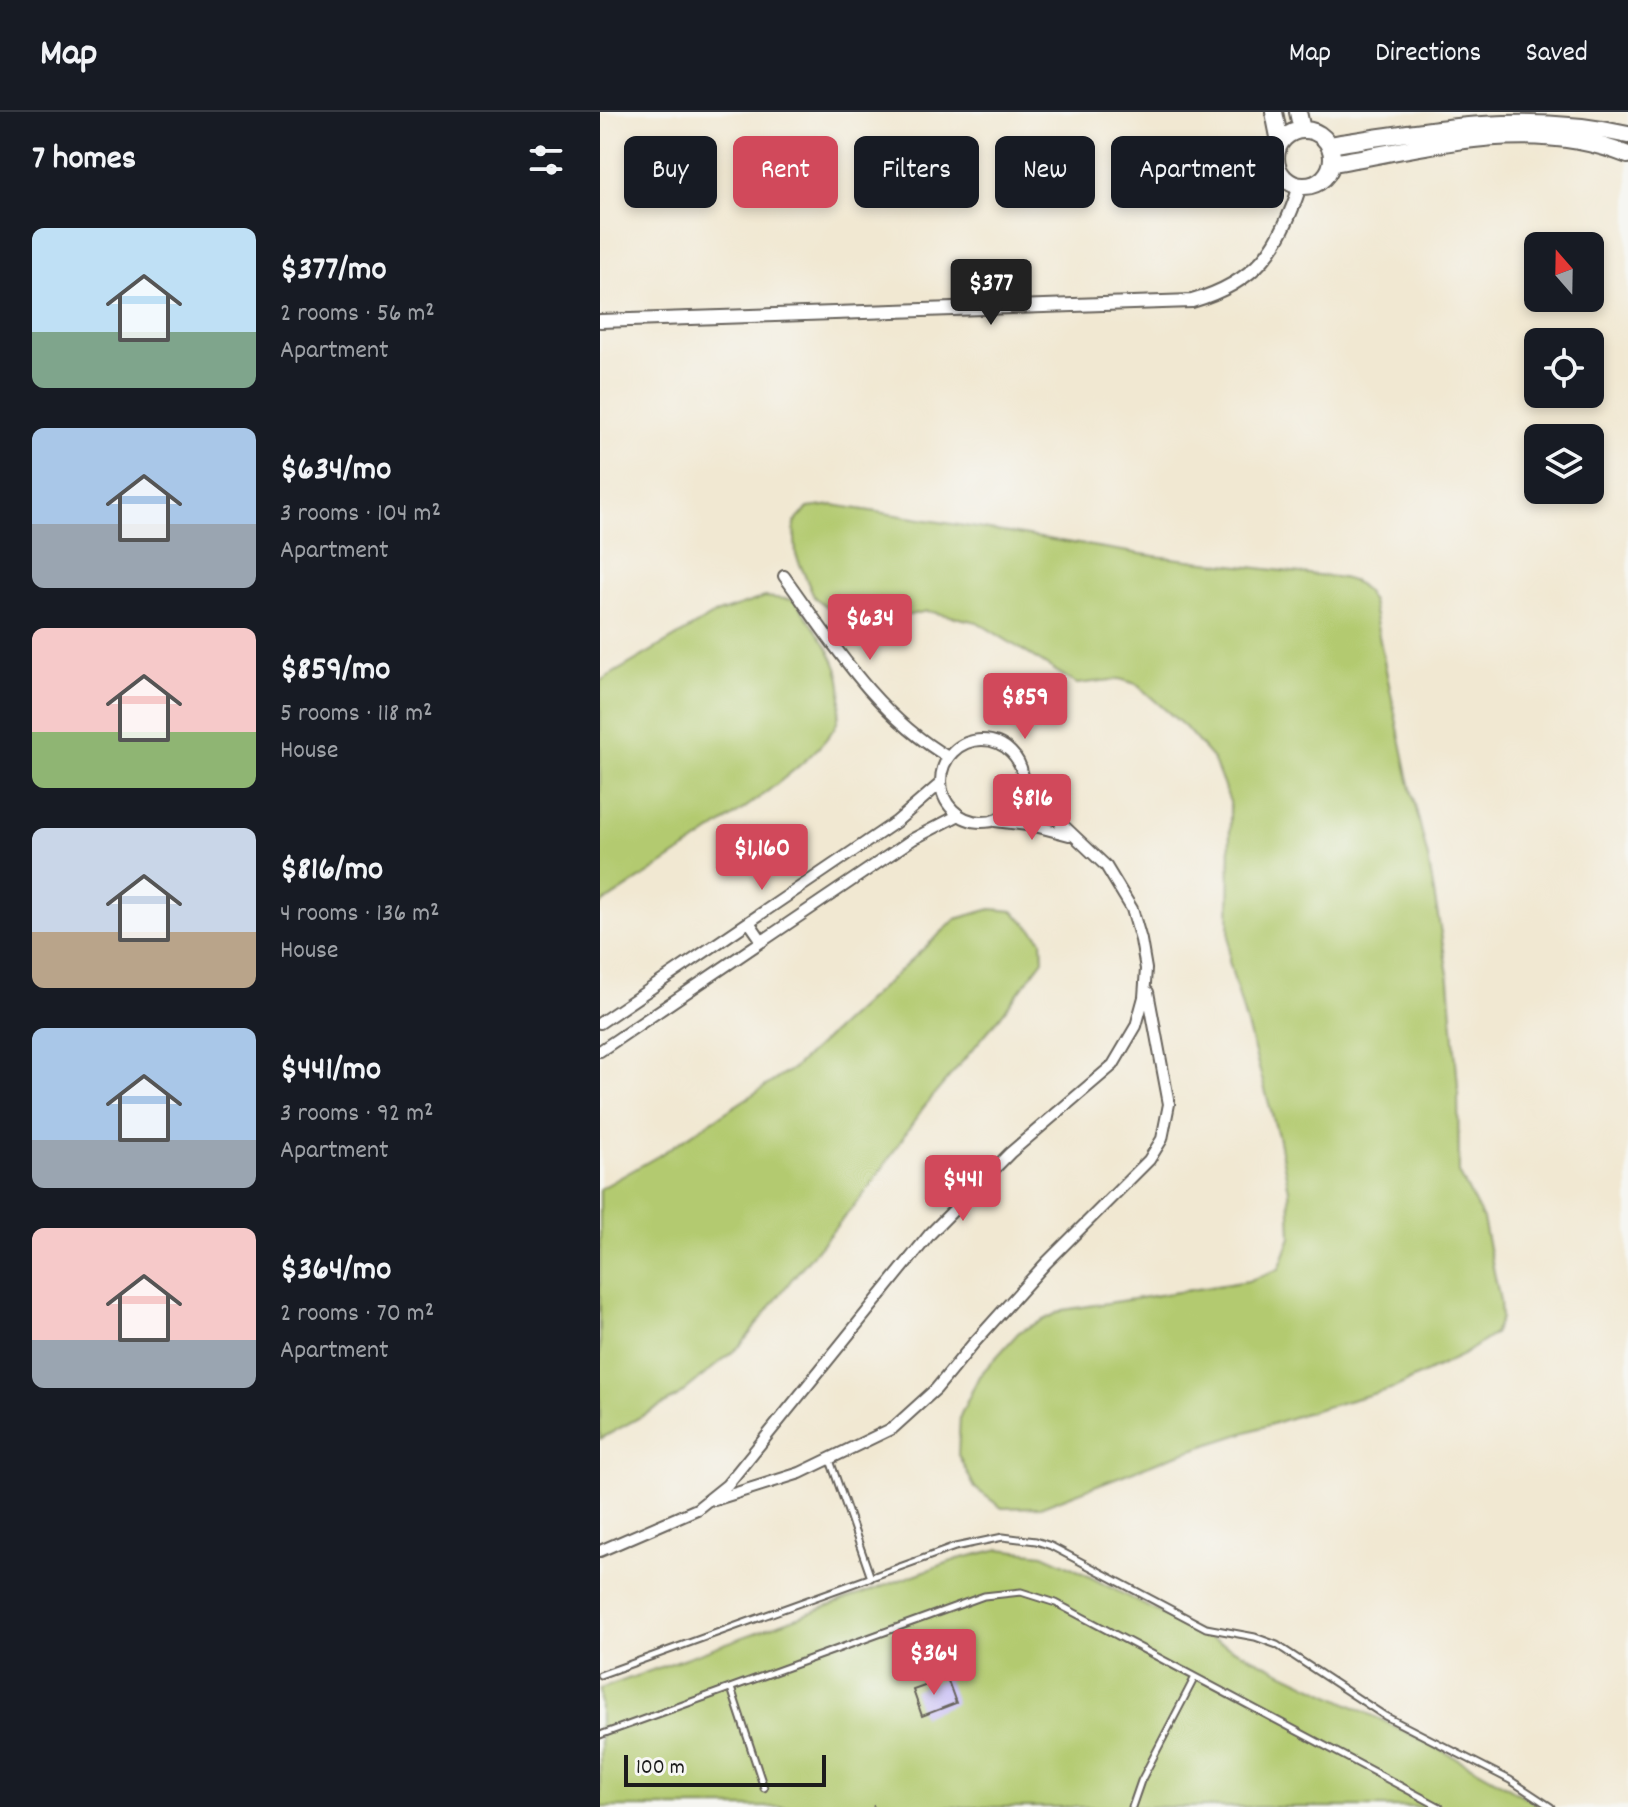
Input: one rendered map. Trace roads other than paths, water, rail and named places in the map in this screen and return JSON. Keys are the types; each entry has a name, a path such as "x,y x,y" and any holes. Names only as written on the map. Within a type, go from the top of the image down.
{"main road":[{"path":"1274,112 1279,136"},
{"path":"1298,112 1302,130"},
{"path":"1329,145 1517,117 1563,119 1628,135"},
{"path":"1284,138 1302,130 1321,135 1329,145 1332,163 1320,181 1300,186 1284,178"},
{"path":"1332,163 1516,135 1580,140 1628,155"}],"street":[{"path":"600,321 1192,301 1234,285 1268,255 1281,237 1300,186"},
{"path":"784,576 877,700 916,737 948,757"},
{"path":"600,1551 708,1502 830,1460 893,1428 916,1409 1046,1263 1157,1150 1166,1128 1169,1104 1141,940 1125,894 1106,866 1075,836 1047,810 1024,778 1018,760 1006,747 989,740 970,741 948,757 941,783 946,801 959,815 976,821 994,820 1035,826 1075,836"},
{"path":"994,820 1003,817 1016,804 1021,796 1024,778"},
{"path":"600,1023 909,813 941,783"},
{"path":"600,1051 913,839 959,815"},
{"path":"749,922 762,941"},
{"path":"708,1502 737,1474 839,1350 883,1290 947,1215 1010,1153 1113,1065 1136,1026 1146,983"}],"lane":[{"path":"830,1460 871,1578"},
{"path":"600,1675 955,1547 987,1539 1020,1538 1044,1543 1206,1628 1255,1637 1277,1645 1385,1716 1510,1780 1551,1807"},
{"path":"600,1735 984,1596 1009,1591 1045,1598 1440,1807"},
{"path":"1132,1807 1141,1781 1195,1677"},
{"path":"731,1688 764,1788"}]}
